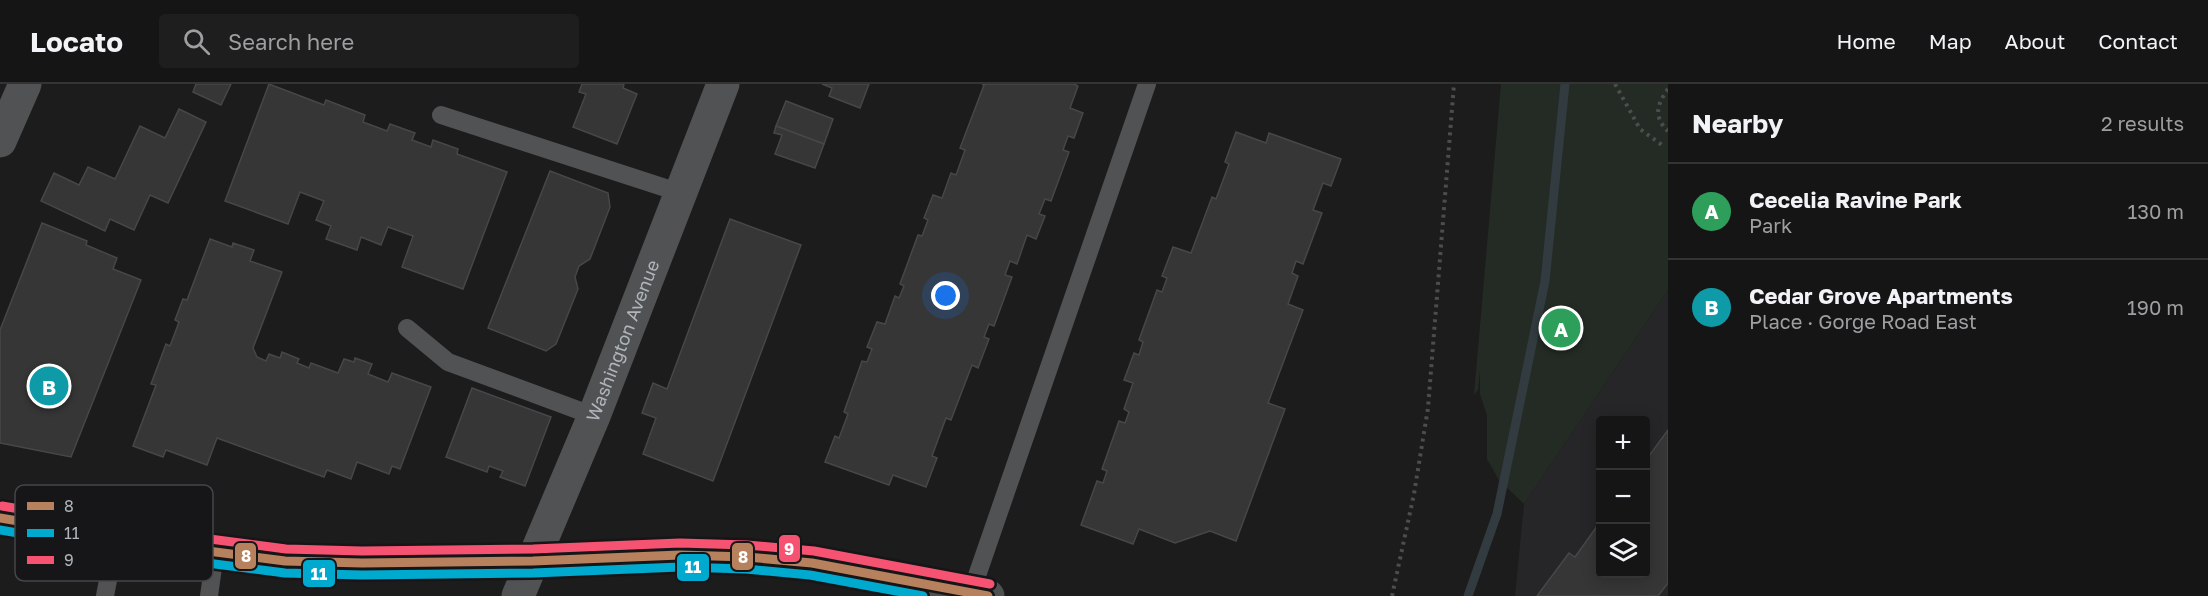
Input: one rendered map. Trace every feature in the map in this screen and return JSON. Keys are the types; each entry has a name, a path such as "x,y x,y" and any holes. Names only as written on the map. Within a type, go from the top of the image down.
{"main road":[{"path":"0,518 15,521"},
{"path":"215,553 285,561 362,563 533,561 680,555 747,557 812,563 980,594"}],"street":[{"path":"0,141 25,84"},
{"name":"Washington Avenue","path":"518,596 594,416 723,84"}],"lane":[{"path":"980,594 1147,84"},
{"path":"441,114 681,193"},
{"path":"407,328 448,362 594,416"},
{"path":"213,567 215,553"},
{"path":"105,596 108,581"},
{"path":"209,596 211,581"}],"path":[{"path":"1392,596 1414,494 1428,408 1454,84"},
{"path":"1615,84 1640,129 1662,145"},
{"path":"1668,89 1657,108 1658,120 1668,131"}],"shaded area":[{"path":"1501,84 1668,84 1668,290 1524,504 1499,480 1487,459 1487,415 1480,394 1480,370 1478,390 1474,395"},
{"path":"1668,290 1668,596 1515,596 1524,504"}],"building":[{"path":"196,84 231,84 221,105 193,92"},
{"path":"269,84 324,105 326,100 365,115 363,122 387,131 390,124 415,133 412,140 431,147 433,140 458,149 457,154 507,172 463,289 402,267 413,236 388,227 381,245 361,237 357,250 326,239 331,226 316,220 324,201 300,192 288,224 225,201"},
{"path":"582,84 624,84 623,88 637,94 617,144 573,127 586,94 579,92"},
{"path":"822,84 869,84 860,108 829,96 832,88"},
{"path":"982,84 1074,84 1078,86 1070,108 1083,113 1074,138 1068,136 1063,150 1069,152 1051,201 1045,199 1039,214 1045,216 1036,239 1027,235 1017,264 1010,261 1005,275 1012,277 994,326 989,324 984,337 989,339 978,368 972,365 951,420 946,418 932,456 937,458 926,487 893,475 889,485 825,462 835,436 839,438 848,414 844,412 862,361 867,362 872,349 867,347 877,322 885,324 895,296 899,298 904,286 900,284 918,235 922,236 928,220 924,218 933,195 942,198 951,173 956,175 965,150 960,148 984,85"},
{"path":"786,101 833,119 824,144 776,126"},
{"path":"179,109 206,122 168,203 150,195 134,230 110,219 105,231 41,201 54,173 79,185 88,167 115,179 140,126 165,138"},
{"path":"776,126 824,144 815,168 775,154 782,135 774,133"},
{"path":"1236,132 1266,143 1269,133 1341,159 1331,186 1323,183 1313,210 1322,213 1303,264 1296,261 1292,273 1298,276 1288,304 1303,310 1268,403 1285,409 1236,541 1210,531 1175,543 1139,529 1133,544 1081,525 1097,481 1103,483 1107,471 1102,469 1119,421 1125,423 1129,412 1124,409 1133,383 1124,380 1134,353 1139,355 1143,342 1139,340 1157,290 1162,292 1167,278 1162,276 1173,247 1191,253 1212,197 1216,199 1229,164 1225,162"},
{"path":"550,171 608,193 610,207 590,259 579,266 575,277 578,289 556,344 546,351 488,328"},
{"path":"730,219 801,245 713,481 643,454 656,418 642,413 653,383 667,389"},
{"path":"42,223 87,241 86,245 117,258 113,269 141,280 71,457 0,443 0,330"},
{"path":"210,239 232,247 233,243 254,250 250,261 282,272 253,348 257,357 266,361 269,354 280,358 282,352 299,359 297,363 309,368 311,363 338,373 344,359 354,362 355,358 372,364 368,374 388,382 392,373 431,387 400,469 392,466 389,474 357,462 351,479 327,470 324,477 217,438 207,465 166,450 163,457 133,446 156,385 151,384 166,344 170,346 179,322 175,320 183,299 187,300"},
{"path":"472,388 551,417 525,486 500,477 503,471 489,466 487,472 446,457"},
{"path":"1668,430 1668,583 1658,596 1537,596 1569,553 1575,557 1596,528 1596,578 1650,578 1650,455"}],"waterway":[{"path":"1468,596 1497,514 1545,281 1565,84"}],"transit line":[{"name":"9","path":"2,506 15,508"},
{"name":"8","path":"0,518 15,521"},
{"name":"11","path":"0,530 15,533"},
{"name":"9","path":"213,539 286,549 362,551 533,549 680,543 747,545 814,551 990,584"},
{"name":"8","path":"213,552 285,561 362,563 533,561 680,555 747,557 812,563 988,596"},
{"name":"11","path":"213,564 285,573 362,575 533,573 680,567 746,569 810,575 923,596"}],"place":[{"name":"Cecelia Ravine Park","path":"1561,328"},
{"name":"Cedar Grove Apartments","path":"49,386"}]}
